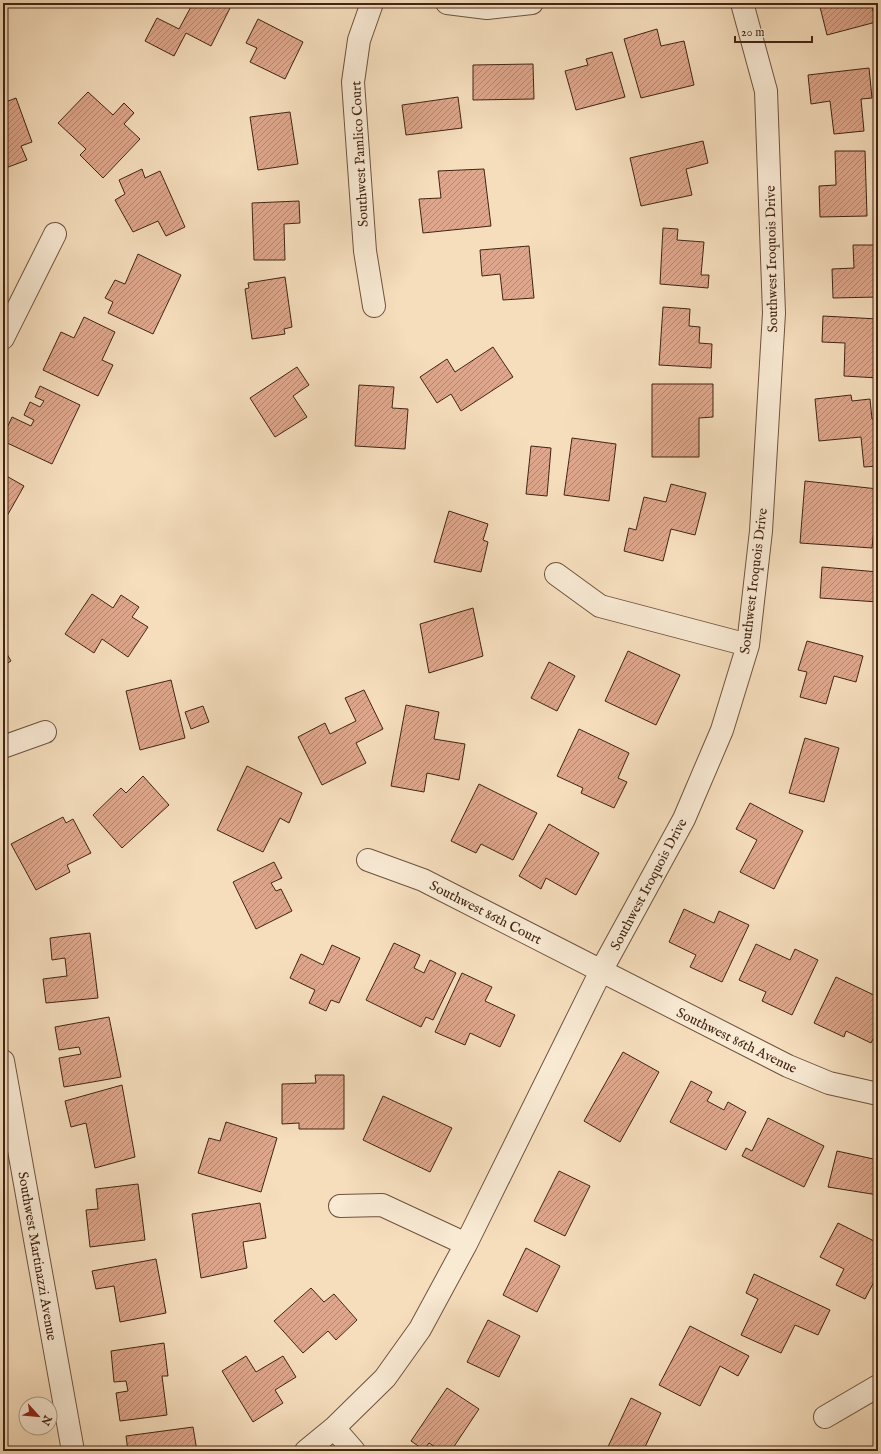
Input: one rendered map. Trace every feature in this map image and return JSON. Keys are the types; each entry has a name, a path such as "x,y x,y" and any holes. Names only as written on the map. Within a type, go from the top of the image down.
{"street":[{"name":"Southwest Pamlico Court","path":"372,3 359,40 353,82 365,250 374,306"},
{"path":"447,3 487,8 532,3"},
{"name":"Southwest Iroquois Drive","path":"306,1451 334,1428 385,1378 416,1336 466,1244 601,971 684,819 722,730 748,645 761,531 774,313 766,91 742,3"},
{"path":"3,338 55,234"},
{"path":"556,574 600,606 748,645"},
{"path":"3,747 45,732"},
{"name":"Southwest 86th Court","path":"368,860 423,880 601,971"},
{"name":"Southwest 86th Avenue","path":"601,971 788,1066 829,1083 878,1094"},
{"name":"Southwest Martinazzi Avenue","path":"3,1061 73,1451"},
{"path":"340,1206 382,1205 466,1244"},
{"path":"824,1417 878,1386"},
{"path":"334,1428 354,1451"}],"building":[{"path":"193,3 224,3 231,6 211,46 186,33 174,56 145,41 157,18 179,29"},
{"path":"819,3 871,3 876,22 827,35"},
{"path":"258,19 303,42 285,79 250,62 257,48 246,43"},
{"path":"657,29 661,46 684,41 694,85 641,98 624,39"},
{"path":"612,52 625,97 576,110 565,71 588,65 586,59"},
{"path":"533,64 534,99 473,100 473,65"},
{"path":"869,68 872,98 861,99 864,131 834,134 830,101 811,104 808,75"},
{"path":"88,92 113,115 124,103 134,113 124,124 140,139 103,178 80,155 86,149 58,123"},
{"path":"458,97 462,128 406,135 402,105"},
{"path":"16,98 32,142 21,146 27,160 3,169 3,103"},
{"path":"290,112 298,164 258,170 250,117"},
{"path":"703,141 708,163 686,169 692,195 641,206 630,158"},
{"path":"835,151 865,151 867,216 820,217 819,186 836,185"},
{"path":"142,169 145,178 160,171 185,227 166,236 158,221 133,232 115,200 125,194 119,180"},
{"path":"484,169 491,226 423,233 419,199 441,198 438,171"},
{"path":"299,201 300,223 284,224 285,260 254,260 252,203"},
{"path":"663,228 678,229 677,240 704,242 701,275 709,275 708,288 660,284"},
{"path":"853,245 878,245 878,297 833,298 832,269 854,268"},
{"path":"529,246 534,298 503,300 500,274 482,276 480,250"},
{"path":"138,254 181,275 153,334 108,313 113,302 105,298 115,280 125,284"},
{"path":"285,277 292,327 284,329 285,334 252,339 245,289 249,288 248,283"},
{"path":"663,307 690,309 689,326 700,327 699,343 712,344 711,368 659,365"},
{"path":"823,316 878,319 878,378 844,376 845,343 822,342"},
{"path":"84,317 115,332 102,360 113,365 98,396 43,370 61,332 74,338"},
{"path":"493,347 513,377 461,411 451,394 437,403 420,377 447,359 455,372"},
{"path":"297,367 309,385 293,396 307,417 275,437 250,398"},
{"path":"652,384 713,384 713,417 699,418 699,457 652,457"},
{"path":"359,385 394,387 392,408 408,409 405,449 355,446"},
{"path":"40,386 80,405 52,464 3,441 3,437 12,417 31,426 34,420 24,415 30,402 40,407 44,401 35,397"},
{"path":"851,395 852,401 870,399 872,419 878,418 878,466 864,467 861,437 819,441 815,399"},
{"path":"572,438 616,444 609,501 564,495"},
{"path":"531,446 551,448 547,496 526,494"},
{"path":"3,474 24,486 3,523"},
{"path":"805,481 878,489 872,548 800,543"},
{"path":"671,484 706,493 695,535 671,529 663,561 624,551 629,528 636,530 644,497 666,502"},
{"path":"449,511 488,524 483,540 488,542 481,572 434,562"},
{"path":"822,567 878,572 878,602 820,598"},
{"path":"92,594 113,608 121,595 139,607 132,617 148,627 128,657 102,639 94,653 65,634"},
{"path":"473,608 483,656 429,673 420,624"},
{"path":"807,641 863,656 856,682 834,676 826,704 800,697 807,672 798,670"},
{"path":"3,647 11,661 3,666"},
{"path":"628,651 680,675 656,725 605,701"},
{"path":"549,662 575,676 557,711 531,698"},
{"path":"171,680 185,738 140,750 126,691"},
{"path":"364,690 383,729 356,743 366,763 322,785 298,737 325,723 330,734 356,721 345,698"},
{"path":"406,705 439,712 434,739 465,744 459,780 427,773 424,792 391,786"},
{"path":"203,706 209,722 191,729 185,712"},
{"path":"579,729 629,753 618,778 627,782 614,808 581,793 583,788 557,776"},
{"path":"805,738 839,748 824,802 789,793"},
{"path":"247,766 302,793 289,823 280,818 263,852 217,830"},
{"path":"143,776 169,805 122,848 93,815 121,788 126,793"},
{"path":"479,784 537,813 513,860 481,844 476,853 451,841"},
{"path":"750,803 803,831 774,889 740,872 757,840 736,829"},
{"path":"63,817 66,823 73,819 91,853 67,865 70,872 36,890 11,844"},
{"path":"549,824 599,853 576,895 546,878 541,889 519,876"},
{"path":"274,862 282,878 271,883 276,891 281,889 292,911 256,929 233,882"},
{"path":"684,909 714,923 719,911 749,925 722,982 690,967 696,955 669,942"},
{"path":"90,933 98,998 46,1003 43,979 67,976 65,958 52,960 50,938"},
{"path":"394,943 420,955 414,968 424,973 430,960 456,973 433,1020 426,1017 421,1027 366,1000"},
{"path":"756,944 790,960 795,949 818,960 792,1015 762,1001 766,992 739,980"},
{"path":"332,945 360,958 339,1003 331,1000 326,1011 309,1003 315,990 290,978 301,954 323,965"},
{"path":"462,973 492,987 485,1001 515,1015 500,1047 470,1033 465,1045 435,1032"},
{"path":"836,977 878,997 878,1029 871,1043 846,1031 844,1037 814,1023"},
{"path":"109,1017 121,1077 64,1087 59,1058 81,1054 79,1047 59,1050 55,1027"},
{"path":"623,1052 659,1072 620,1142 584,1121"},
{"path":"315,1075 344,1075 344,1129 299,1129 299,1123 282,1124 282,1084 316,1083"},
{"path":"691,1081 712,1092 707,1101 724,1110 728,1102 746,1112 726,1150 670,1122"},
{"path":"122,1085 135,1157 95,1168 86,1123 71,1127 65,1101"},
{"path":"383,1096 452,1128 430,1172 363,1140"},
{"path":"768,1118 824,1146 804,1187 742,1156 746,1148 752,1151"},
{"path":"226,1122 277,1138 261,1192 198,1173 209,1138 220,1141"},
{"path":"837,1151 878,1160 878,1195 828,1187"},
{"path":"559,1171 590,1186 565,1236 534,1221"},
{"path":"138,1184 145,1240 90,1247 86,1210 98,1209 96,1189"},
{"path":"260,1203 266,1238 243,1242 247,1268 201,1278 192,1214"},
{"path":"838,1223 878,1243 878,1274 865,1299 836,1285 844,1269 820,1257"},
{"path":"526,1248 560,1266 537,1312 503,1295"},
{"path":"156,1259 166,1313 120,1322 114,1286 96,1289 92,1271"},
{"path":"754,1274 830,1310 818,1335 795,1325 781,1353 741,1335 758,1299 746,1293"},
{"path":"311,1288 324,1302 334,1294 357,1320 336,1340 328,1331 303,1353 274,1321"},
{"path":"488,1320 520,1336 499,1377 467,1362"},
{"path":"690,1326 749,1356 738,1376 720,1366 700,1406 659,1385"},
{"path":"164,1343 168,1376 162,1376 167,1415 120,1421 116,1393 128,1391 126,1381 114,1382 111,1351"},
{"path":"246,1356 256,1372 283,1356 296,1377 275,1390 283,1403 253,1422 222,1371"},
{"path":"447,1388 479,1409 451,1451 432,1451 435,1447 429,1443 424,1450 411,1441"},
{"path":"631,1398 661,1413 645,1447 653,1451 606,1451"},
{"path":"193,1427 197,1451 128,1451 126,1436"},
{"path":"3,1434 7,1451 3,1451"}]}
